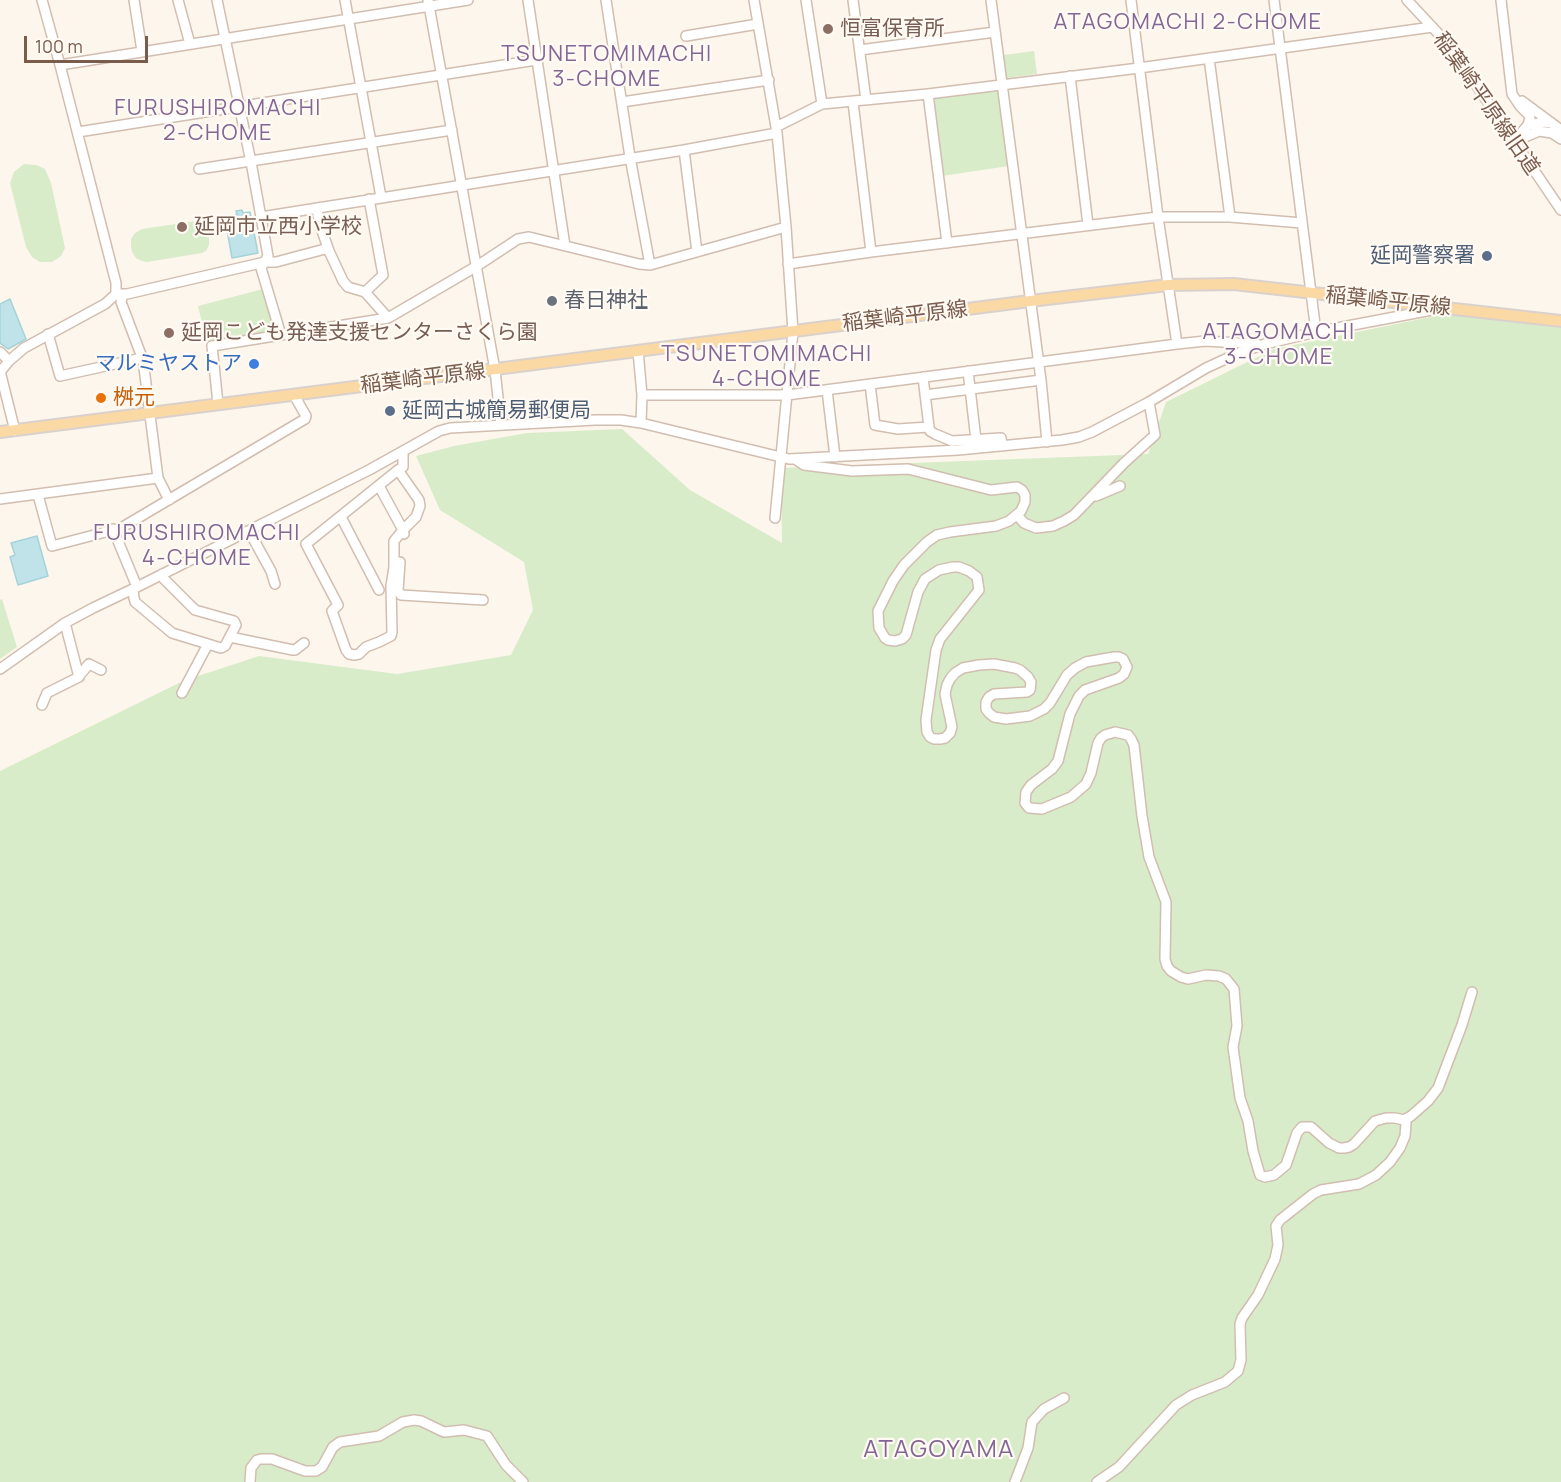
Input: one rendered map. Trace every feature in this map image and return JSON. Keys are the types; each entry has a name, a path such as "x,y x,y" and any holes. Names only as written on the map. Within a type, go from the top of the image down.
{"main road":[{"name":"稲葉崎平原線","path":"0,432 1168,285 1234,284 1561,321"}],"street":[{"path":"42,0 121,302 142,358 158,478 169,500"},
{"path":"134,0 142,51"},
{"path":"178,0 189,44"},
{"path":"217,0 268,256 261,268 281,336"},
{"path":"345,0 381,197"},
{"path":"60,65 349,19 428,3 468,0"},
{"path":"528,0 565,246"},
{"path":"606,0 630,157 650,266"},
{"path":"754,0 776,130 786,227 793,332 775,518"},
{"path":"806,0 822,104"},
{"path":"853,0 866,100"},
{"path":"991,0 1041,380 1047,442"},
{"path":"1131,0 1158,217 1177,344"},
{"path":"1274,0 1316,332"},
{"name":"稲葉崎平原線旧道","path":"1407,0 1449,45 1561,210"},
{"path":"1501,0 1513,98 1530,118 1528,125 1513,141"},
{"path":"428,3 495,370 501,425"},
{"path":"686,36 758,24"},
{"path":"261,217 684,150 776,130 822,104 928,94 1139,68 1432,27"},
{"path":"860,50 995,32"},
{"path":"1209,58 1230,217"},
{"path":"78,132 536,60"},
{"path":"1070,76 1088,225"},
{"path":"622,102 769,80"},
{"path":"1512,91 1561,130"},
{"path":"928,94 947,243"},
{"path":"854,102 871,252"},
{"path":"1528,125 1545,122 1553,124"},
{"path":"200,169 452,130"},
{"path":"1513,141 1539,131 1552,133 1561,139"},
{"path":"684,150 697,252"},
{"path":"365,292 383,275 369,199"},
{"path":"317,208 319,222 329,251 343,281 348,287 365,292 388,318"},
{"path":"788,264 1158,217 1230,217 1302,224"},
{"path":"218,404 212,346 388,318 518,239 529,237 650,266 786,227"},
{"path":"15,431 0,371 24,348 48,334 105,304 119,294 265,262 276,262 325,249 329,251"},
{"path":"0,669 65,623 93,608 249,531 439,431 450,428 621,420 780,458 795,459 958,450 1047,442 1079,437 1092,432 1206,368 1241,352 1316,332 1443,308"},
{"path":"48,334 60,376 142,358"},
{"path":"642,395 787,395 1205,340 1265,344"},
{"path":"638,351 642,395 641,423"},
{"path":"0,352 9,361"},
{"path":"968,371 976,440"},
{"path":"923,377 930,430 952,441 1001,438 1002,446"},
{"path":"925,395 1041,380"},
{"path":"870,384 875,425 898,429 929,427"},
{"path":"827,390 835,457"},
{"path":"38,495 52,546 122,528 305,419 306,416 294,394"},
{"path":"1017,515 1024,523 1036,528 1053,526 1074,515 1124,463 1155,435 1149,402"},
{"path":"398,470 420,500 420,506 416,517 394,541 391,636 366,647 359,654 349,654 332,611 338,605 306,544 398,470 403,467 403,451"},
{"path":"795,459 804,465 852,471 908,469 991,490 1017,487 1022,490 1026,499 1021,511 1009,521 996,526 937,535 927,542 904,565 893,581 878,611 879,628 888,640 895,641 906,636 918,592 925,579 939,570 953,567 965,569 977,577 979,590 940,639 936,650 926,720 927,732 934,739 940,740 945,738 952,728 945,694 946,686 950,679 963,668 994,664 1015,668 1028,677 1031,682 1030,690 1027,692 994,694 986,702 986,709 989,713 994,717 1006,718 1030,716 1044,709 1067,675 1086,662 1099,658 1119,657 1123,659 1127,667 1125,674 1085,690 1079,696 1070,714 1058,761 1052,769 1031,785 1026,792 1025,803 1029,808 1042,809 1071,797 1086,784 1101,738 1115,732 1128,735 1131,739 1134,745 1149,858 1166,902 1165,959 1167,966 1171,971 1188,979 1206,975 1219,976 1226,979 1234,990 1237,1026 1233,1047 1240,1098 1249,1125 1260,1174 1265,1177 1274,1175 1286,1166 1297,1133 1302,1127 1311,1127 1329,1143 1344,1148 1354,1144 1375,1121 1386,1118 1404,1120 1412,1116 1438,1088 1472,992"},
{"path":"0,499 158,478"},
{"path":"379,486 403,530 404,535 400,543 399,591 401,595 483,600"},
{"path":"1090,498 1120,486"},
{"path":"341,517 379,590"},
{"path":"113,529 135,588 135,602 172,633 221,648 225,646 236,626 234,621 195,610 164,579 162,574"},
{"path":"249,531 271,571 275,584"},
{"path":"65,623 79,676"},
{"path":"230,637 293,650 304,643"},
{"path":"182,693 208,644"},
{"path":"42,705 47,693 79,677 89,664 101,670"},
{"path":"1097,1482 1119,1467 1176,1405 1192,1395 1225,1382 1238,1371 1241,1360 1240,1324 1258,1295 1275,1259 1278,1245 1276,1226 1296,1206 1321,1190 1359,1184 1383,1170 1395,1156 1406,1136 1407,1126 1404,1120"},
{"path":"1015,1482 1028,1448 1032,1422 1044,1409 1064,1398"},
{"path":"250,1482 251,1468 257,1460 272,1459 305,1472 316,1471 322,1467 333,1447 340,1442 379,1436 403,1422 414,1420 444,1432 470,1431 487,1436 506,1465 522,1482"}],"green space":[{"path":"1034,51 1037,74 1006,78 1004,55"},
{"path":"996,88 999,91 1009,166 942,176 933,99 935,96"},
{"path":"24,164 36,165 45,169 51,183 65,248 61,256 52,262 40,262 32,257 26,247 10,183 14,172"},
{"path":"196,221 203,225 209,237 209,245 202,253 147,262 136,258 132,252 131,239 142,229"},
{"path":"263,289 275,332 207,343 198,306"},
{"path":"1445,314 1561,328 1561,1482 0,1482 0,771 183,681 259,656 397,674 511,655 533,610 524,562 440,510 416,456 454,446 527,433 622,429 690,490 782,543 781,468 1148,454 1166,402 1274,349"},
{"path":"2,599 17,647 0,659 0,600"}],"water":[{"path":"242,210 243,213 250,212 258,253 232,258 225,219 235,217 236,211"},
{"path":"10,299 26,339 8,349 0,343 0,304"},
{"path":"37,536 48,576 18,585 10,557 15,555 11,543"}],"place":[{"name":"恒富保育所","path":"828,29"},
{"name":"延岡市立西小学校","path":"182,227"},
{"name":"延岡警察署","path":"1487,256"},
{"name":"春日神社","path":"552,301"},
{"name":"延岡こども発達支援センターさくら園","path":"169,333"},
{"name":"マルミヤストア","path":"254,364"},
{"name":"桝元","path":"101,398"},
{"name":"延岡古城簡易郵便局","path":"390,411"}],"district":[{"name":"ATAGOMACHI 2-CHOME","path":"1188,23"},
{"name":"TSUNETOMIMACHI 3-CHOME","path":"607,68"},
{"name":"FURUSHIROMACHI 2-CHOME","path":"218,122"},
{"name":"ATAGOMACHI 3-CHOME","path":"1279,346"},
{"name":"TSUNETOMIMACHI 4-CHOME","path":"767,368"},
{"name":"FURUSHIROMACHI 4-CHOME","path":"197,546"},
{"name":"ATAGOYAMA","path":"939,1450"}]}
